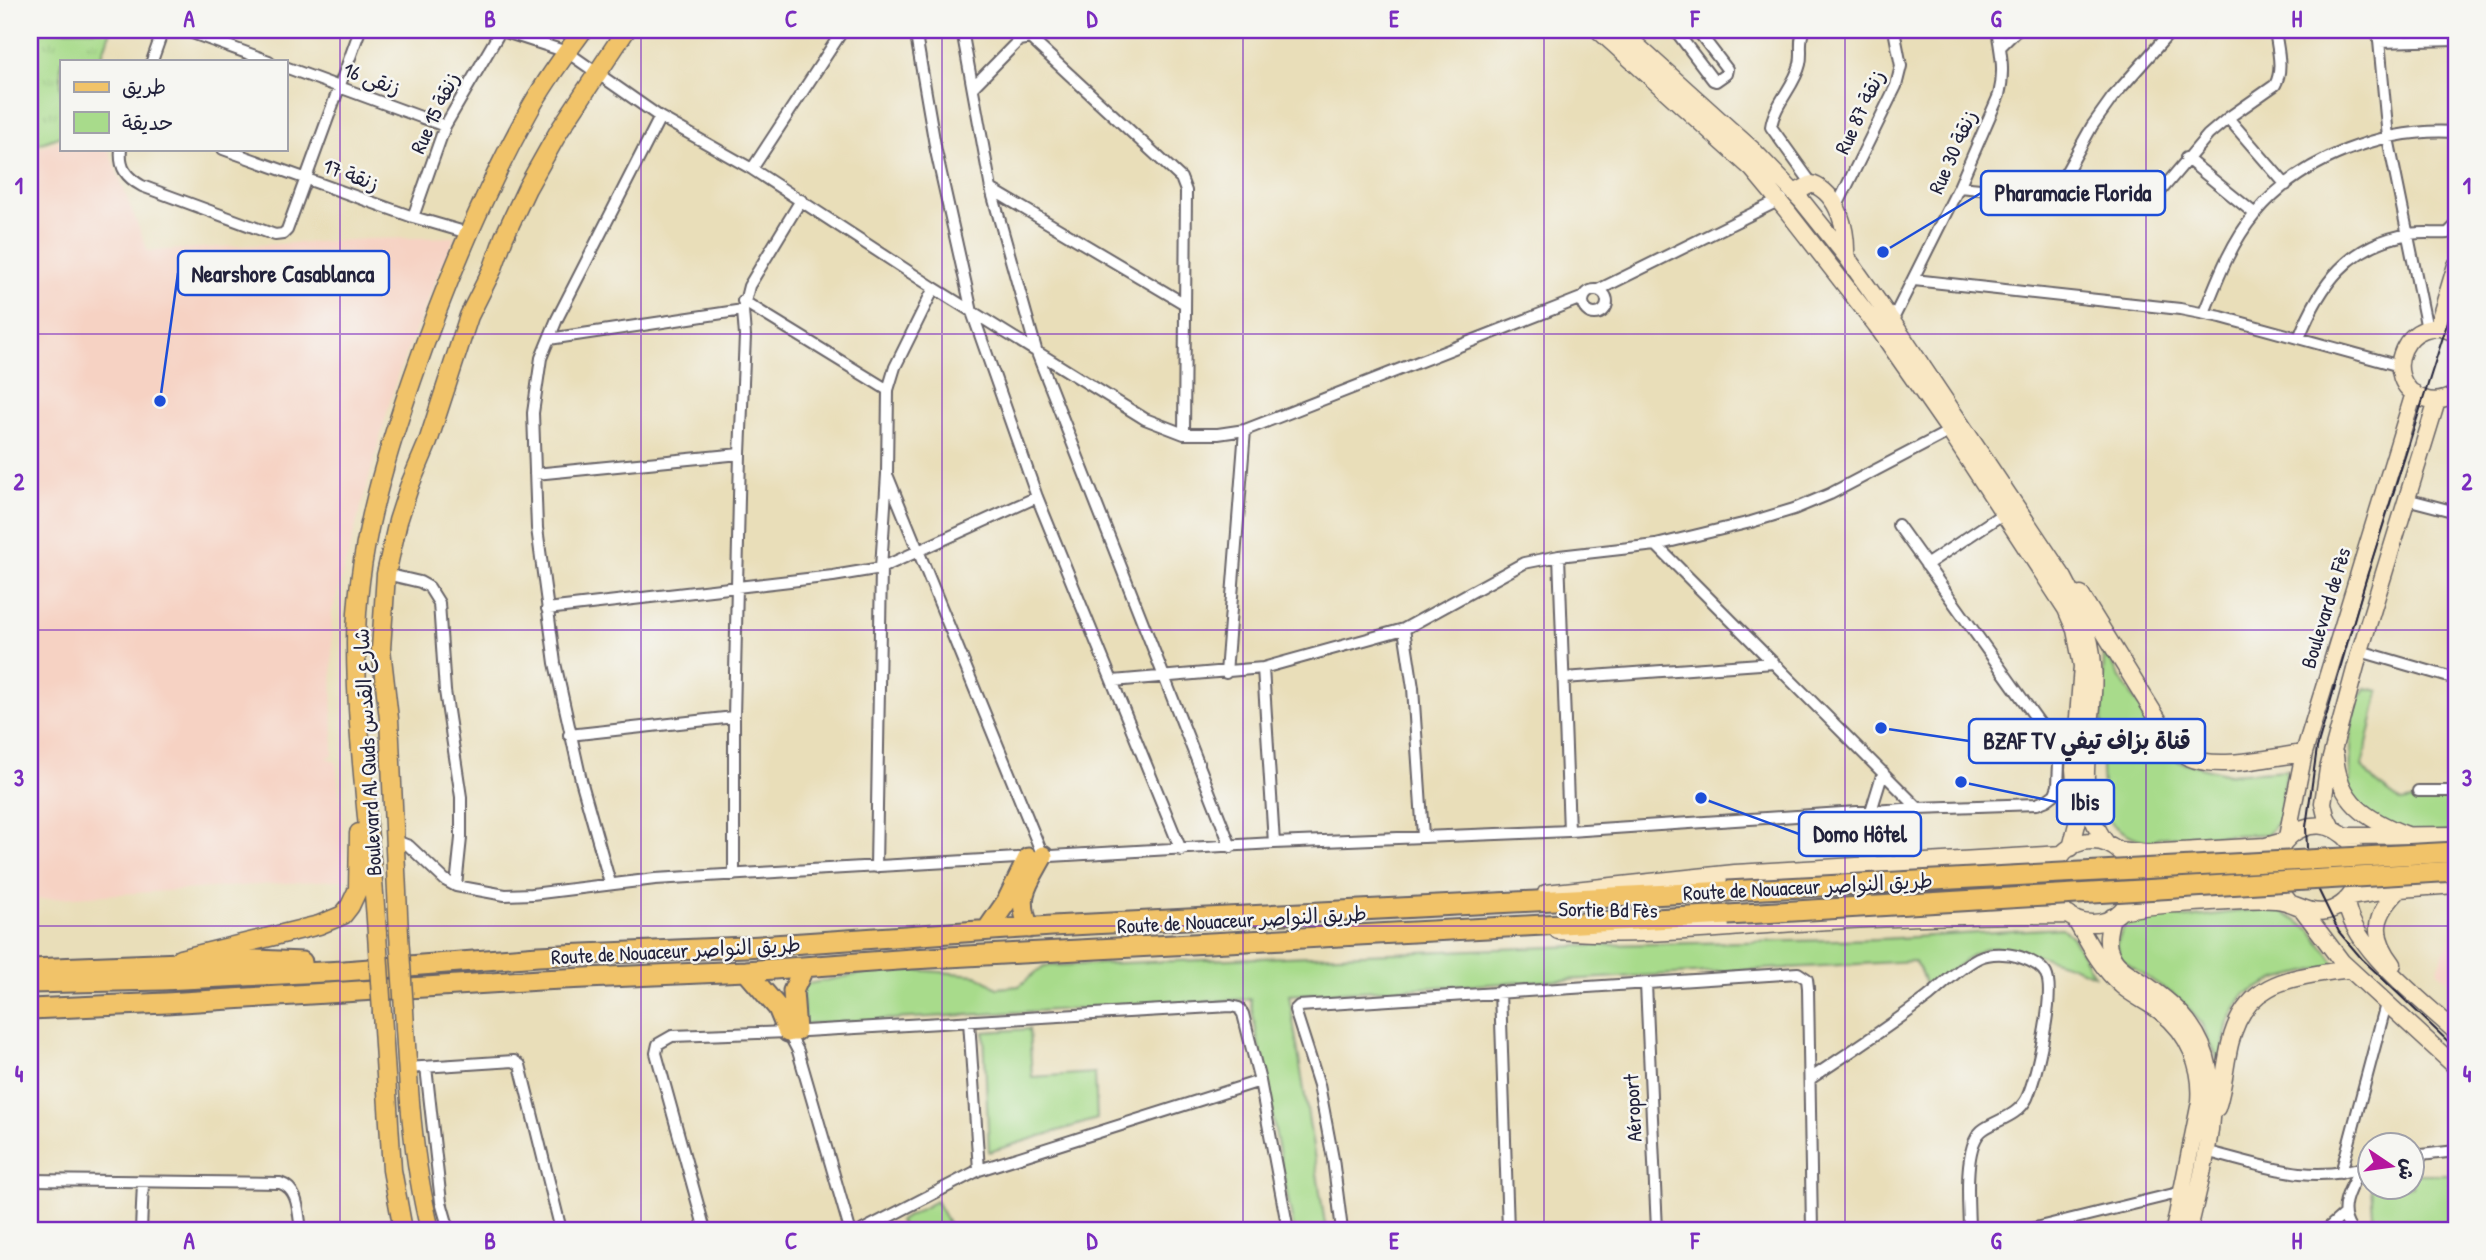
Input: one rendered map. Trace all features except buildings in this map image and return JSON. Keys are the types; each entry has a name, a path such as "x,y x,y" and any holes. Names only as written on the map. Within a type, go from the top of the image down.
{"highway":[{"path":"1028,928 1021,903 1036,852"},
{"path":"987,930 1036,852"},
{"name":"Route de Nouaceur طريق النواصر","path":"30,983 344,971 538,956 734,948 987,930 2456,852"},
{"name":"Route de Nouaceur طريق النواصر","path":"30,1009 1524,927 2456,871"},
{"path":"30,969 275,960 316,964 344,971"},
{"path":"794,1038 793,991 804,967"},
{"path":"746,971 778,1008 794,1038"}],"main road":[{"name":"Boulevard Al Quds شارع القدس","path":"403,1230 392,1170 377,934 359,727 356,643 360,581 376,498 394,432 430,328 468,233 531,106 583,30"},
{"name":"Boulevard Al Quds شارع القدس","path":"430,1230 418,1176 407,1068 389,719 381,649 386,574 398,521 428,442 469,316 527,188 559,131 626,30"},
{"path":"1598,30 1752,169 1778,201 1876,326 1950,431 2066,609 2079,647 2082,666 2074,777 2078,820 2067,851 2052,875 2052,886 2060,907 2072,917 2109,974 2122,987 2174,1024 2196,1062 2201,1089 2174,1230"},
{"path":"1620,30 1754,151 1794,193 1846,256 2064,578 2078,604 2091,647 2093,692 2086,786 2092,820 2130,866 2133,885 2127,903 2117,914 2108,934 2108,946 2124,970 2180,1010 2200,1041 2209,1069 2212,1096 2210,1124 2189,1230"},
{"path":"1794,193 1812,184 1820,187 1836,208 1844,229 1846,256"},
{"path":"2432,328 2456,265"},
{"path":"2456,334 2432,328 2415,335 2401,353 2400,366 2404,382 2414,393 2437,401 2456,394"},
{"name":"Boulevard de Fès","path":"2286,839 2304,753 2414,393"},
{"path":"2437,401 2360,652 2328,769 2323,803 2326,816 2354,846 2359,859 2360,873 2348,899 2347,912 2358,934 2379,960 2456,1032"},
{"path":"2064,578 2081,594 2175,747 2186,757 2201,762 2228,762 2304,753"},
{"path":"2334,745 2340,785 2353,803 2378,824 2407,835"},
{"path":"165,963 319,925 343,915 351,906 358,889 358,841 367,814"},
{"path":"1517,902 1533,895 1574,889 1735,873 2067,851 2088,841 2147,853 2266,846 2286,839 2308,826 2339,832 2456,835"},
{"path":"2286,839 2275,861 2277,883 2349,969 2456,1067"},
{"path":"2072,917 2090,923 2149,905 2257,899 2296,905 2310,911 2327,910 2348,899 2400,889 2456,885"},
{"path":"2400,889 2380,915 2378,937 2386,954 2413,992"},
{"name":"Sortie Bd Fès","path":"1524,927 1590,934 1658,933 1913,917 2072,917"},
{"path":"2210,1124 2223,1088 2230,1044 2238,1019 2252,998 2281,983 2313,974 2349,969"}],"street":[{"path":"152,60 163,30"},
{"path":"184,30 266,60"},
{"path":"121,150 120,163 124,172 142,186 275,235 283,234 287,230 360,30"},
{"path":"500,30 567,52 660,117 752,169 1037,353 1145,419 1184,434 1218,434 1245,430 1584,297 1590,291 1598,290 1794,193"},
{"name":"Rue 15 زنقة","path":"413,217 445,126 500,30"},
{"path":"752,169 843,30"},
{"path":"915,30 936,151 972,312 1037,497 1181,850"},
{"path":"962,30 991,189 1037,353 1231,847"},
{"path":"1675,30 1714,81 1726,74 1727,68 1698,30"},
{"path":"1804,30 1800,41 1797,72 1773,118 1772,131 1812,184"},
{"name":"Rue 87 زنقة","path":"1836,208 1900,76 1900,56 1894,30"},
{"name":"Rue 30 زنقة","path":"1892,321 1959,187 1999,95 2003,79 1997,30"},
{"path":"2000,47 2017,30"},
{"path":"2053,196 2092,126 2172,30"},
{"path":"1959,187 2146,206 2153,201 2186,158 2228,118 2275,85 2280,67 2275,30"},
{"path":"2378,30 2388,138 2408,235 2432,328"},
{"path":"973,87 1019,40 1030,38 1184,183 1184,434"},
{"path":"2379,42 2456,40"},
{"name":"زنقى 16","path":"287,68 445,126"},
{"path":"610,883 569,735 555,663 537,528 533,413 541,358 549,339 660,117"},
{"path":"2228,118 2286,185"},
{"path":"2204,313 2227,259 2255,214 2286,185 2309,170 2367,143 2425,132 2456,132"},
{"name":"زنقة 17","path":"226,150 413,217 468,233"},
{"path":"2186,158 2255,214"},
{"path":"991,189 1185,304"},
{"path":"734,875 734,717 745,336 743,306 749,286 801,200"},
{"path":"2300,338 2312,305 2325,284 2360,253 2408,235 2448,233 2456,225"},
{"path":"1914,280 2204,313 2400,366"},
{"path":"876,867 881,568 887,474 888,390 895,367 934,288"},
{"path":"1584,297 1587,312 1601,313 1607,301 1604,294 1598,290"},
{"path":"549,339 743,306 888,390"},
{"path":"1226,673 1245,430"},
{"path":"1113,681 1263,668 1404,629 1524,563 1559,556 1656,545 1794,509 1830,494 1950,431"},
{"path":"535,474 740,454"},
{"path":"887,474 1036,852"},
{"path":"547,609 881,568 1037,497"},
{"path":"2406,499 2456,512"},
{"path":"1926,565 2004,513"},
{"path":"396,841 409,846 444,880 456,886 505,895 543,893 610,883 876,867 1036,852 1181,850 1274,843 1569,831 1918,808 2037,804 2047,800 2055,794 2060,777 2056,746 1898,525"},
{"path":"1656,545 1918,808"},
{"path":"1559,556 1569,831"},
{"path":"386,574 420,582 429,587 439,603 445,691 461,797 461,838 456,886"},
{"path":"1404,629 1413,688 1423,836"},
{"path":"2360,652 2456,680"},
{"path":"1564,678 1774,663"},
{"path":"1263,668 1274,843"},
{"path":"569,735 734,717"},
{"path":"1871,811 1883,772"},
{"path":"2418,791 2456,791"},
{"path":"1810,1079 1927,998 1980,957 2005,954 2017,956 2040,967 2050,986 2050,1000 2037,1064 2022,1105 2010,1115 1983,1129 1972,1145 1969,1230"},
{"path":"1342,1230 1333,1159 1319,1085 1295,1010 1297,1007 1304,1004 1798,973 1805,976 1808,988 1812,1230"},
{"name":"Aéroport","path":"1646,984 1657,1230"},
{"path":"1500,991 1508,1230"},
{"path":"2341,1173 2386,1004"},
{"path":"705,1230 656,1053 658,1044 673,1036 794,1038 969,1021 1231,1006 1243,1014 1260,1081 1288,1230"},
{"path":"969,1021 979,1170"},
{"path":"794,1038 850,1230"},
{"path":"407,1068 514,1061 520,1065 561,1230"},
{"path":"426,1067 441,1202 449,1230"},
{"path":"863,1230 979,1170 1260,1081"},
{"path":"2426,1154 2456,1150"},
{"path":"2205,1151 2304,1174 2341,1173 2356,1169"},
{"path":"30,1180 280,1183 289,1186 294,1193 301,1230"},
{"path":"141,1230 143,1182"},
{"path":"2326,1230 2343,1215 2348,1194 2356,1182"},
{"path":"2027,1230 2182,1192"},
{"path":"2343,1215 2351,1230"}],"shaded area":[{"path":"60,140 60,150 108,150 148,251 455,237 397,377 332,613 333,756 326,757 336,762 348,879 30,900 30,151"},
{"path":"2456,925 2456,987 2437,971"}],"green space":[{"path":"30,30 111,30 100,60 60,60 60,136 30,147"},
{"path":"2104,651 2178,761 2229,774 2287,770 2279,820 2268,834 2164,837 2148,841 2128,834 2110,822 2103,792 2102,767"},
{"path":"2366,688 2379,691 2362,767 2376,783 2402,802 2437,795 2456,797 2456,832 2407,835 2364,814 2340,785 2350,782 2352,710"},
{"path":"2274,907 2311,930 2336,965 2277,979 2245,994 2228,1022 2220,1064 2201,1023 2180,999 2120,959 2117,942 2126,922 2150,913 2188,918"},
{"path":"2062,928 2073,938 2094,975 2036,955 1989,948 1966,960 1928,991 1914,961 1289,995 1326,1230 1294,1230 1250,999 804,1024 802,985 891,968 976,975 997,988 1019,986 1044,966 1605,945 1881,939"},
{"path":"1029,1029 1032,1077 1095,1073 1097,1119 989,1152 984,1032"},
{"path":"2426,1174 2456,1174 2456,1230 2374,1230 2372,1200 2426,1200"},
{"path":"936,1201 952,1230 904,1230 899,1221"}],"tram line":[{"path":"2456,296 2366,579 2317,748 2306,827 2308,868 2339,932 2362,959 2456,1049"}],"place":[{"name":"Pharamacie Florida","path":"1883,252"},
{"name":"Nearshore Casablanca","path":"160,401"},
{"name":"BZAF TV قناة بزاف تيفي","path":"1881,728"},
{"name":"Ibis","path":"1961,782"},
{"name":"Domo Hôtel","path":"1701,798"}]}
